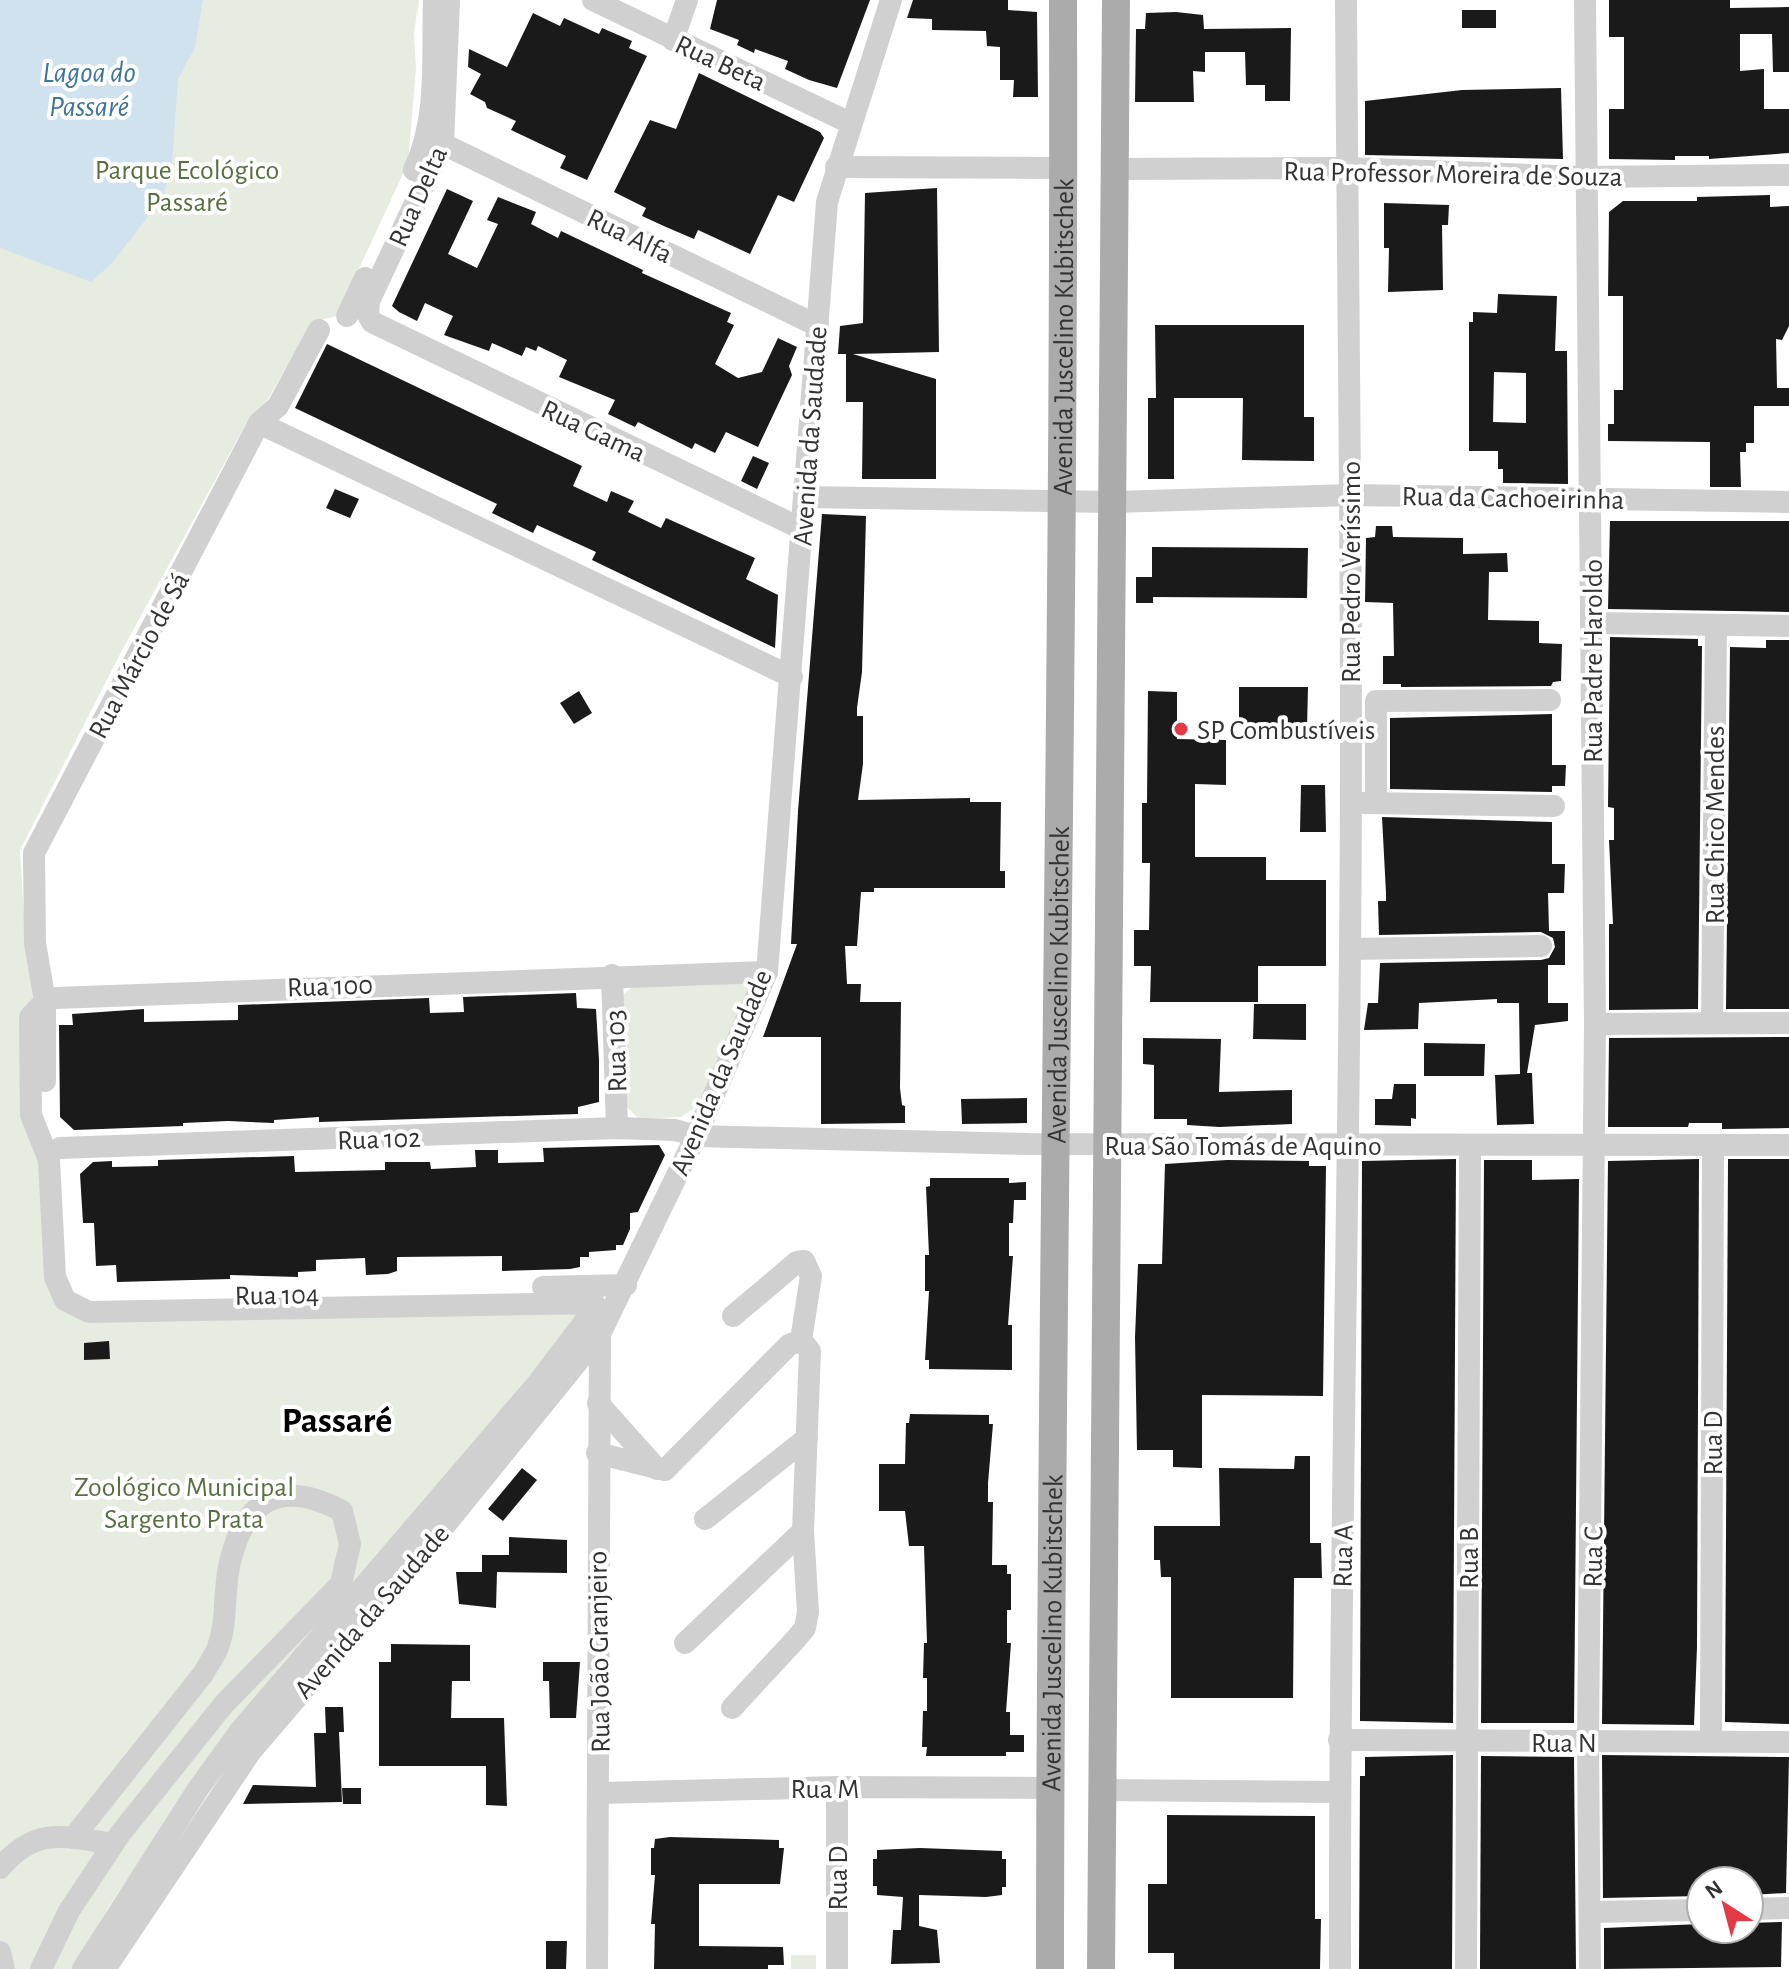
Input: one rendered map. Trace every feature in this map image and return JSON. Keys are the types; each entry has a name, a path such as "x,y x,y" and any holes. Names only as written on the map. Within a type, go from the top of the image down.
{"main road":[{"name":"Avenida Juscelino Kubitschek","path":"1050,1969 1053,1144 1062,500 1063,0"},
{"name":"Avenida Juscelino Kubitschek","path":"1101,1969 1116,0"}],"street":[{"path":"347,316 427,140 434,0"},
{"name":"Rua Delta","path":"386,332 368,315 369,301 443,144 449,0"},
{"name":"Rua Beta","path":"593,0 850,123"},
{"path":"673,40 687,0"},
{"name":"Avenida da Saudade","path":"105,1969 251,1751 450,1519 600,1334 696,1136 767,972 827,202 891,0"},
{"name":"Rua Pedro Veríssimo","path":"1346,0 1351,495 1350,949 1346,1144"},
{"name":"Rua Padre Haroldo","path":"1585,0 1584,177 1593,497 1591,623 1595,1024 1592,1145"},
{"name":"Rua Alfa","path":"443,144 818,326"},
{"path":"836,167 1064,168"},
{"name":"Rua Professor Moreira de Souza","path":"1116,169 1347,168 1584,177 1789,175"},
{"name":"Rua Márcio de Sá","path":"45,1001 35,943 34,853 259,423 278,406 319,330"},
{"name":"Rua Gama","path":"386,332 802,529"},
{"path":"259,423 792,677"},
{"name":"Rua da Cachoeirinha","path":"804,497 1114,502 1351,495 1789,502"},
{"path":"1591,623 1789,626"},
{"name":"Rua Chico Mendes","path":"1712,1023 1716,626"},
{"path":"1376,803 1376,701 1550,700"},
{"path":"1350,802 1554,806"},
{"path":"1350,949 1541,946"},
{"name":"Rua 100","path":"45,1001 92,994 767,972"},
{"name":"Rua 103","path":"612,975 617,1128"},
{"path":"45,1001 45,1118 60,1148"},
{"path":"45,1001 30,1017 31,1115 49,1160 57,1285 65,1300 77,1309 89,1312 594,1303 583,1324 537,1384 231,1742 83,1969"},
{"path":"1595,1024 1789,1023"},
{"name":"Rua 102","path":"60,1148 617,1128 675,1130 696,1136"},
{"name":"Rua São Tomás de Aquino","path":"696,1136 1053,1144 1470,1147 1789,1145"},
{"name":"Rua A","path":"1340,1969 1339,1740 1346,1144"},
{"name":"Rua C","path":"1590,1969 1588,1742 1593,1469 1592,1145"},
{"name":"Rua D","path":"1711,1740 1713,1146"},
{"name":"Rua B","path":"1466,1969 1470,1147"},
{"name":"Rua 104","path":"60,1148 65,1168 69,1276 72,1288 83,1297 626,1285"},
{"path":"732,1708 805,1628 808,1612 803,1531 810,1351 801,1340 811,1276 804,1261 797,1262 733,1316"},
{"name":"Rua João Granjeiro","path":"597,1969 600,1793 597,1453 600,1334"},
{"path":"597,1453 657,1469 672,1466 789,1345 801,1340"},
{"path":"598,1403 657,1469"},
{"path":"705,1519 807,1438"},
{"path":"41,1969 69,1911 113,1844 224,1704 341,1584 350,1544 342,1511 313,1496 288,1493 258,1507 241,1529 229,1565 227,1612 218,1648 203,1674 73,1838"},
{"path":"685,1643 803,1531"},
{"name":"Rua N","path":"1339,1740 1789,1742"},
{"name":"Rua M","path":"600,1793 837,1787 1050,1788"},
{"name":"Rua D","path":"837,1787 837,1969"},
{"path":"1103,1790 1340,1792"},
{"path":"0,1868 16,1849 43,1836 113,1844"},
{"path":"1765,1909 1789,1908"},
{"path":"1590,1912 1685,1910"},
{"path":"0,1952 4,1969"}],"green space":[{"name":"Parque Ecológico Passaré","path":"0,0 419,0 414,33 416,69 408,163 337,316 312,322 268,399 248,420 119,656 20,850 26,948 35,998 39,1159 55,1301 583,1309 148,1849 108,1908 74,1969 0,1969"},
{"path":"743,982 750,992 696,1107 681,1117 639,1119 626,1106 623,995 632,986"},
{"path":"791,1955 816,1955 816,1969 791,1969"}],"water":[{"name":"Lagoa do Passaré","path":"0,0 203,0 195,47 178,79 172,163 163,197 113,262 91,282 0,248"}],"building":[{"path":"717,0 870,0 837,88 785,69 788,61 755,49 754,53 737,45 739,40 710,29"},
{"path":"913,0 1008,0 1008,10 1037,12 1038,97 1013,97 1014,80 1000,80 1000,47 987,46 986,31 932,30 932,19 907,18"},
{"path":"1609,0 1730,0 1730,8 1789,7 1789,72 1773,72 1772,34 1740,34 1740,71 1764,69 1764,109 1789,109 1789,153 1709,159 1709,156 1675,156 1675,160 1609,159 1609,109 1624,109 1624,37 1609,37"},
{"path":"1462,10 1496,10 1496,28 1462,28"},
{"path":"533,13 560,26 564,18 599,34 602,28 632,41 629,48 647,56 587,180 560,168 566,156 511,130 516,121 487,108 485,102 470,94 481,74 468,67 469,49 507,67"},
{"path":"1146,13 1203,15 1204,29 1291,28 1290,101 1265,101 1265,85 1246,85 1245,52 1205,52 1205,72 1193,71 1194,102 1135,102 1136,29 1145,29"},
{"path":"699,73 820,132 824,138 794,202 778,195 750,254 698,230 694,239 666,227 642,216 646,208 614,192 650,120 676,129"},
{"path":"1561,88 1563,159 1365,155 1365,101 1462,90"},
{"path":"937,188 939,352 853,354 936,379 936,479 862,479 863,402 846,402 846,354 838,354 840,326 863,323 865,193"},
{"path":"447,189 473,201 448,254 477,268 498,224 487,220 498,197 536,212 531,224 558,238 561,231 643,270 642,273 731,313 727,322 734,325 715,364 738,378 762,372 778,338 797,347 789,366 792,375 758,447 726,432 715,453 695,443 692,449 638,422 635,427 608,414 615,400 559,377 567,360 538,346 536,351 526,347 522,356 492,343 489,351 444,335 453,316 425,303 417,321 399,312 392,306"},
{"path":"1770,195 1770,207 1789,206 1789,326 1782,340 1776,339 1777,388 1789,388 1789,406 1754,406 1754,443 1746,443 1746,452 1740,452 1741,487 1710,487 1710,442 1608,441 1608,424 1614,424 1614,390 1623,390 1623,296 1608,296 1609,212 1623,201 1697,201 1697,197"},
{"path":"1384,203 1449,205 1448,225 1442,225 1443,290 1388,292 1389,248 1384,248"},
{"path":"1498,294 1557,296 1555,351 1567,351 1568,484 1503,483 1503,469 1498,469 1498,451 1469,451 1469,322 1473,322 1473,312 1497,313","holes":["1494,372 1526,373 1526,423 1493,422"]},
{"path":"1155,325 1304,325 1304,417 1314,417 1314,461 1242,460 1243,398 1174,398 1174,479 1148,479 1148,398 1156,398"},
{"path":"327,344 582,466 573,486 607,502 611,491 634,501 628,512 661,528 666,518 755,558 746,579 778,595 775,648 592,560 596,552 537,525 533,533 492,513 497,504 295,408"},
{"path":"753,456 769,463 757,489 741,481"},
{"path":"335,489 359,499 350,518 326,508"},
{"path":"822,514 866,516 862,672 857,708 857,716 863,716 863,764 858,800 970,798 970,802 1001,802 1000,871 1005,871 1005,888 874,888 874,892 861,892 857,946 845,946 847,984 861,984 860,1002 901,1002 900,1088 902,1105 905,1106 905,1123 821,1124 821,1037 763,1037 797,944 791,944 798,811"},
{"path":"1610,521 1789,521 1789,612 1608,609"},
{"path":"1376,526 1392,526 1393,537 1463,538 1463,554 1507,553 1508,572 1489,572 1488,620 1539,621 1539,643 1562,644 1561,681 1553,682 1551,686 1401,687 1401,684 1383,684 1383,656 1394,656 1393,603 1365,602 1366,538 1375,537"},
{"path":"1152,547 1308,548 1307,598 1153,597 1153,603 1136,603 1136,577 1152,577"},
{"path":"1610,637 1698,639 1698,646 1702,646 1698,1009 1609,1010 1609,924 1613,924 1609,840 1614,840 1614,808 1608,807"},
{"path":"1766,640 1789,640 1789,1009 1726,1009 1730,647 1766,648"},
{"path":"1239,687 1308,687 1307,728 1239,727"},
{"path":"579,691 592,713 574,724 560,703"},
{"path":"1148,691 1177,692 1177,739 1226,740 1226,785 1195,784 1195,857 1266,857 1266,880 1326,880 1326,966 1258,966 1258,1002 1150,1002 1151,966 1134,966 1134,930 1149,930 1150,863 1142,863 1142,803 1147,803"},
{"path":"1552,714 1552,765 1566,765 1565,786 1552,786 1552,792 1390,789 1390,718"},
{"path":"1301,785 1325,785 1326,832 1300,832"},
{"path":"1382,817 1552,822 1552,864 1565,864 1564,893 1548,893 1549,931 1565,931 1565,965 1548,965 1548,1003 1568,1003 1568,1021 1535,1025 1527,1073 1532,1073 1534,1124 1497,1125 1495,1075 1520,1074 1519,1003 1497,1003 1497,999 1419,1003 1418,1029 1364,1030 1368,1003 1378,1003 1380,963 1541,960 1549,958 1555,947 1553,938 1541,932 1379,935 1378,901 1386,901"},
{"path":"576,993 577,1008 596,1009 599,1060 599,1102 578,1107 578,1114 319,1122 319,1117 274,1120 274,1123 228,1121 74,1130 60,1117 59,1025 73,1025 72,1014 144,1009 144,1022 238,1020 238,1005 429,998 430,1013 464,1012 463,997"},
{"path":"1254,1004 1306,1004 1306,1040 1253,1039"},
{"path":"1789,1037 1789,1128 1722,1129 1722,1123 1689,1123 1688,1127 1608,1127 1609,1038"},
{"path":"1143,1038 1221,1039 1219,1092 1292,1090 1292,1124 1219,1127 1187,1125 1187,1119 1154,1119 1154,1065 1143,1064"},
{"path":"1424,1043 1485,1044 1484,1076 1424,1076"},
{"path":"1394,1084 1416,1084 1416,1119 1411,1118 1411,1126 1375,1125 1375,1099 1392,1099"},
{"path":"1027,1098 1027,1123 962,1124 961,1099"},
{"path":"659,1145 665,1155 638,1212 630,1213 630,1229 623,1245 616,1245 616,1250 589,1252 589,1257 580,1257 580,1267 570,1269 502,1271 502,1256 397,1257 397,1271 388,1274 366,1275 365,1258 316,1260 316,1271 298,1272 298,1277 230,1275 230,1279 117,1282 116,1265 96,1266 94,1223 83,1223 80,1174 93,1162 112,1161 112,1167 158,1166 158,1160 294,1156 295,1172 385,1170 385,1162 430,1162 431,1169 476,1167 475,1150 498,1150 498,1163 544,1162 543,1148"},
{"path":"1456,1159 1453,1723 1360,1721 1362,1161"},
{"path":"1699,1159 1694,1725 1602,1724 1608,1161"},
{"path":"1728,1159 1789,1159 1789,1724 1725,1722"},
{"path":"1227,1160 1309,1161 1309,1166 1326,1166 1323,1396 1202,1395 1202,1468 1173,1467 1173,1450 1137,1450 1135,1337 1138,1264 1162,1264 1165,1164"},
{"path":"1484,1160 1532,1160 1532,1180 1579,1179 1574,1723 1481,1723"},
{"path":"930,1178 1009,1178 1009,1183 1026,1182 1026,1200 1014,1200 1013,1223 1009,1223 1009,1256 1013,1256 1008,1325 1012,1325 1012,1370 929,1369 929,1360 925,1360 929,1291 925,1291 925,1255 929,1255 926,1187 930,1186"},
{"path":"109,1341 110,1359 84,1360 84,1343"},
{"path":"910,1414 989,1415 989,1424 993,1424 988,1483 988,1502 993,1502 992,1565 1007,1565 1007,1574 1011,1574 1011,1610 1007,1610 1007,1643 1011,1643 1006,1712 1010,1712 1010,1735 1024,1735 1024,1752 1006,1752 1006,1756 926,1756 927,1747 922,1747 923,1711 927,1711 927,1678 923,1678 924,1643 927,1643 924,1546 909,1546 905,1511 879,1511 879,1464 905,1464 906,1423 909,1423"},
{"path":"1295,1456 1310,1456 1310,1543 1321,1543 1322,1578 1294,1578 1293,1698 1171,1698 1171,1577 1161,1577 1160,1560 1154,1560 1154,1526 1220,1526 1219,1468 1294,1469"},
{"path":"522,1468 537,1480 503,1521 488,1509"},
{"path":"509,1537 567,1540 567,1573 497,1572 496,1608 459,1604 456,1572 482,1572 482,1555 509,1555"},
{"path":"391,1644 470,1645 470,1681 452,1681 451,1718 504,1718 507,1806 486,1805 486,1766 379,1766 379,1662 391,1662"},
{"path":"543,1662 580,1662 576,1718 550,1718 549,1681 543,1681"},
{"path":"325,1707 343,1707 344,1732 339,1732 342,1802 243,1804 253,1785 316,1787 314,1733 326,1733"},
{"path":"1453,1755 1452,1969 1359,1969 1360,1776 1365,1776 1365,1757"},
{"path":"1602,1755 1789,1757 1786,1893 1765,1894 1765,1865 1685,1865 1685,1896 1603,1898"},
{"path":"1481,1756 1574,1757 1576,1969 1480,1969"},
{"path":"342,1788 361,1788 361,1804 343,1804"},
{"path":"1167,1815 1315,1816 1315,1919 1321,1919 1320,1969 1174,1969 1174,1953 1148,1953 1148,1884 1167,1884"},
{"path":"655,1839 779,1840 779,1848 784,1848 780,1884 699,1884 699,1946 783,1947 784,1965 768,1965 768,1969 654,1969 655,1924 651,1924 655,1875 651,1875 651,1848 654,1848"},
{"path":"877,1850 1002,1851 1002,1859 1006,1859 1006,1887 1002,1887 1002,1895 986,1897 919,1895 919,1926 937,1930 940,1963 891,1964 893,1930 901,1930 903,1897 877,1895 877,1886 873,1886 873,1859 877,1859"},
{"path":"1782,1922 1781,1967 1604,1969 1604,1928 1685,1925 1685,1945 1765,1945 1765,1923"},
{"path":"546,1941 567,1941 566,1969 546,1969"}],"place":[{"name":"SP Combustíveis","path":"1181,729"}],"district":[{"name":"Passaré","path":"337,1419"}],"park label":[{"name":"Zoológico Municipal Sargento Prata","path":"184,1502"}]}
